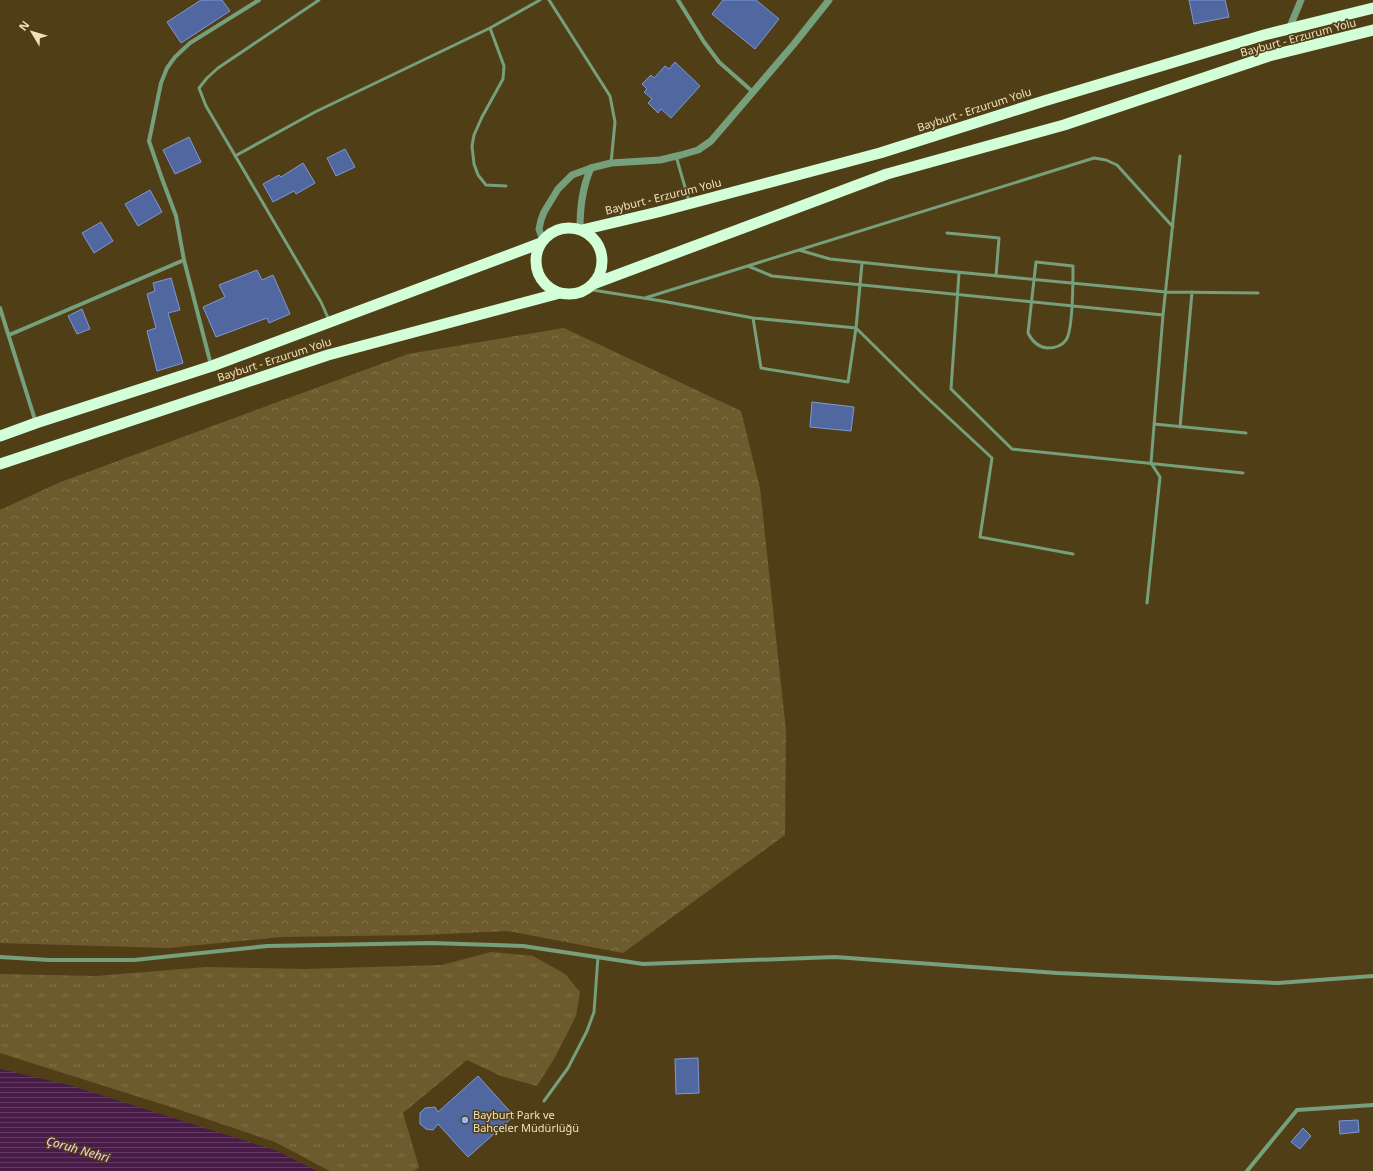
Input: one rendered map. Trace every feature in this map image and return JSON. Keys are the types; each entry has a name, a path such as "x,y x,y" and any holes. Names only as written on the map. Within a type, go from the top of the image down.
{"highway":[{"name":"Bayburt - Erzurum Yolu","path":"0,436 212,366 542,242 555,230 573,228 581,230 690,204 880,153 1044,100 1264,35 1373,8"},
{"name":"Bayburt - Erzurum Yolu","path":"0,464 328,355 560,293 578,293 590,286 887,174 1064,125 1269,56 1373,30"},
{"path":"581,230 590,235 596,241 601,250 602,268 599,276 590,286"},
{"path":"542,242 537,251 537,269 545,284 552,290 560,293"}],"street":[{"path":"212,366 184,260 176,216 149,141 161,83 167,68 175,57 190,43 259,0"},
{"path":"678,0 704,42 719,62 753,92"},
{"path":"542,242 539,229 541,220 558,189 572,175 611,163 660,160 698,150 711,140 753,92 829,0"},
{"path":"1290,29 1301,0"},
{"path":"581,230 581,199 591,168"},
{"path":"9,335 184,260"},
{"path":"0,308 36,423"},
{"path":"0,957 49,960 134,960 267,946 431,943 523,946 643,964 835,957 1057,973 1278,983 1373,976"},
{"path":"1247,1171 1297,1110 1373,1104"}],"lane":[{"path":"319,0 218,68 199,88 206,106 321,302 330,322"},
{"path":"235,156 315,112 490,28 540,0"},
{"path":"549,0 610,96 615,122 611,163"},
{"path":"490,28 504,66 503,79 482,117 474,135 472,146 474,164 478,175 486,184 506,186"},
{"path":"676,156 690,204"},
{"path":"1147,603 1160,477 1151,463 1180,156"},
{"path":"643,298 1094,158 1106,160 1117,166 1173,227"},
{"path":"946,233 999,238 996,276"},
{"path":"799,250 830,259 1166,292 1258,293"},
{"path":"753,318 761,368 848,382 856,328 862,262"},
{"path":"1036,262 1073,266 1073,282 1072,305 1067,339 1058,346 1048,348 1042,347 1034,342 1028,333 1036,262"},
{"path":"748,266 772,276 1164,315"},
{"path":"959,272 951,388 1012,449 1244,473"},
{"path":"590,286 643,298 753,318 856,328 924,395 992,458 980,537 1073,554"},
{"path":"1180,427 1192,292"},
{"path":"1154,424 1246,433"},
{"path":"544,1102 568,1068 594,1012 598,957"}],"green space":[{"path":"564,328 741,411 760,488 786,731 785,835 623,953 508,931 422,935 281,937 168,948 0,943 0,510 58,483 408,354"},
{"path":"491,952 533,956 565,974 580,992 576,1016 554,1059 537,1086 501,1076 467,1060 403,1113 419,1167 414,1171 330,1171 275,1142 174,1108 0,1053 0,974 96,976 206,967 304,969 442,965"}],"water":[{"name":"Çoruh Nehri","path":"0,1069 69,1085 277,1151 317,1171 0,1171"}],"building":[{"path":"201,0 222,0 230,11 181,43 167,22"},
{"path":"723,0 756,0 779,19 755,49 712,14"},
{"path":"1189,0 1225,0 1229,17 1194,24"},
{"path":"675,62 700,86 671,118 661,109 658,113 648,103 652,99 644,92 647,89 642,84 651,75 654,78 665,66 669,69"},
{"path":"189,137 201,162 175,174 163,150"},
{"path":"345,149 355,167 336,176 327,158"},
{"path":"303,163 315,183 296,194 294,191 273,202 263,184 279,175 281,177"},
{"path":"150,190 162,212 138,226 125,204"},
{"path":"101,222 113,241 94,253 82,233"},
{"path":"257,270 262,280 273,275 290,314 269,323 267,318 216,337 203,307 225,297 219,285"},
{"path":"171,278 180,310 168,313 183,363 157,371 147,331 156,328 147,294 155,291 153,283"},
{"path":"82,309 90,329 77,334 68,316"},
{"path":"812,402 854,407 851,431 810,427"},
{"path":"698,1058 699,1093 676,1094 675,1059"},
{"name":"Bayburt Park ve Bahçeler Müdürlüğü","path":"478,1076 514,1116 468,1157 438,1124 433,1130 426,1129 420,1124 420,1113 425,1108 435,1107 438,1112"},
{"path":"1358,1120 1359,1132 1340,1134 1339,1121"},
{"path":"1303,1128 1311,1136 1300,1149 1291,1142"}],"place":[{"name":"Bayburt Park ve Bahçeler Müdürlüğü","path":"465,1120"}]}
